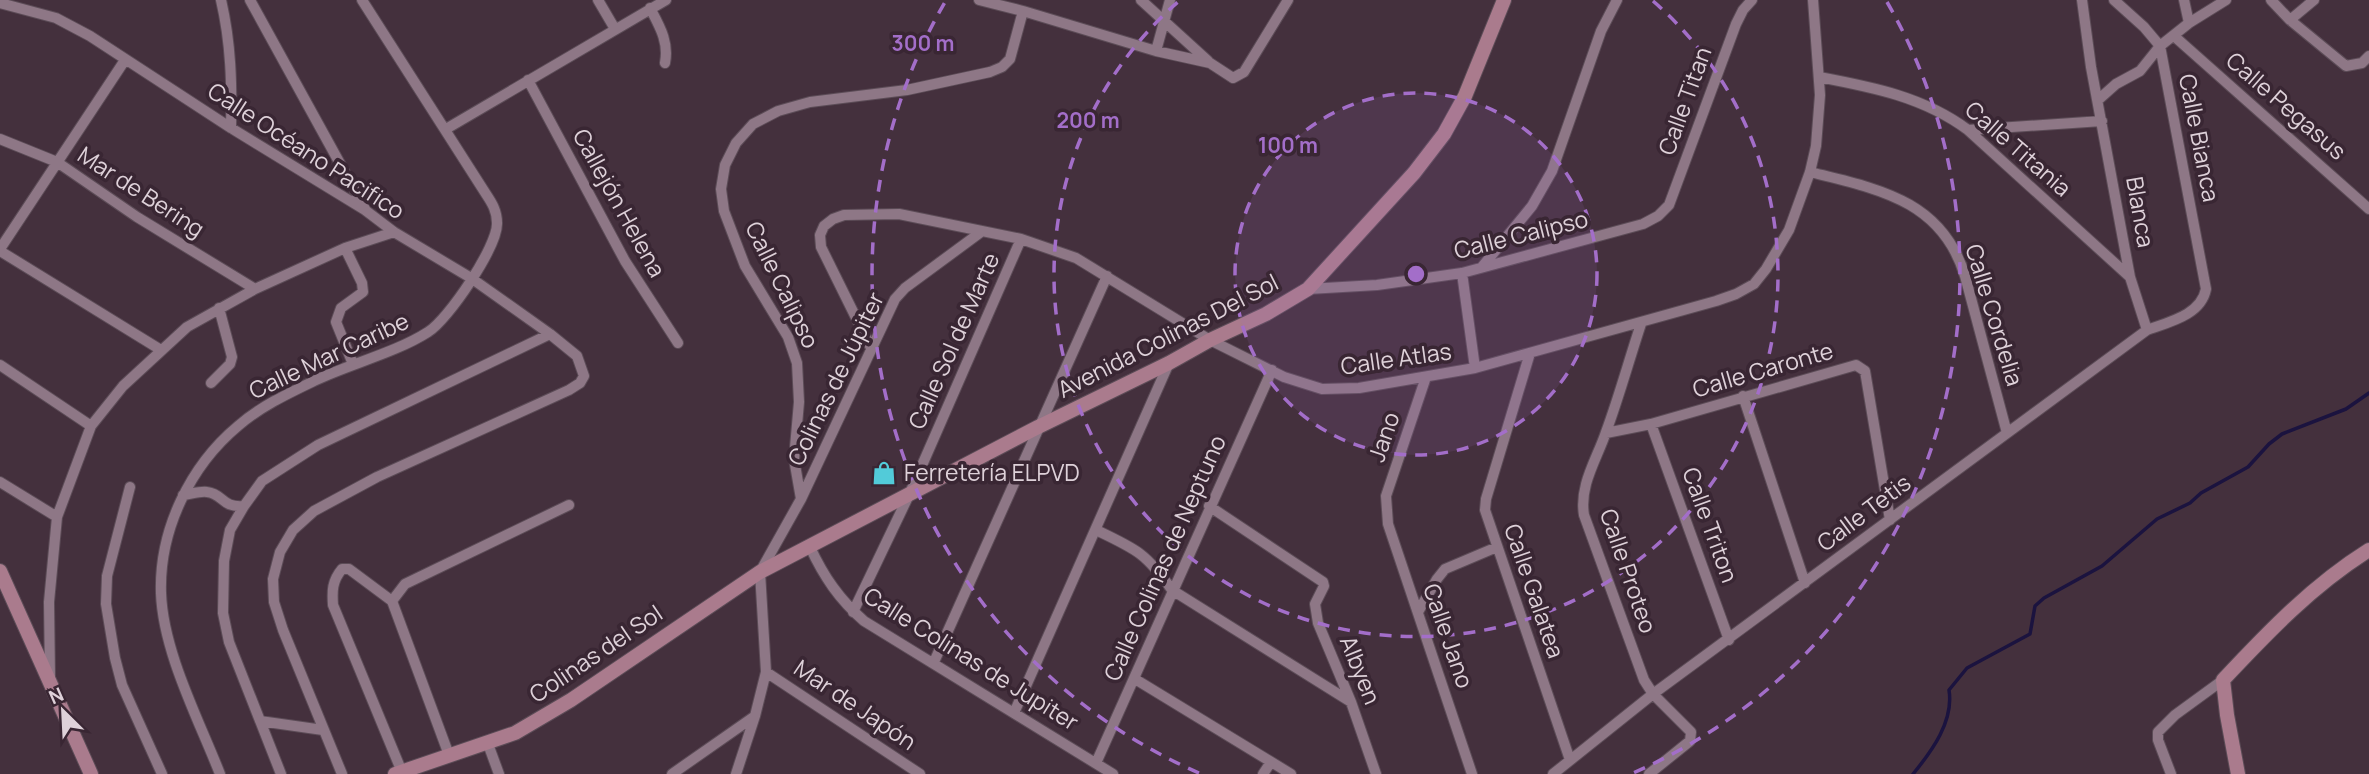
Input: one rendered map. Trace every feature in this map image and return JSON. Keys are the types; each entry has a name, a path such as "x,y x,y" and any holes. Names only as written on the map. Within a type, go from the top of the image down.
{"street":[{"path":"221,0 229,33 232,70 231,128"},
{"path":"250,0 365,210"},
{"name":"Calle Mar Caribe","path":"220,774 172,651 164,620 161,593 164,557 171,525 183,495 194,475 237,426 265,406 427,333 438,325 488,255 498,225 495,209 362,0"},
{"path":"597,0 615,29"},
{"path":"446,129 666,0"},
{"path":"979,0 1156,51 1210,63"},
{"path":"1141,0 1165,19 1210,63 1233,78 1244,72 1288,0"},
{"path":"1156,51 1170,0"},
{"name":"Avenida Colinas Del Sol","path":"810,547 1038,427 1266,314 1308,289 1413,173 1444,134 1465,96 1504,0"},
{"path":"1482,267 1532,206 1552,171 1601,31 1617,0"},
{"name":"Calle Titan","path":"1658,216 1669,205 1736,24 1752,0"},
{"name":"Calle Atlas","path":"870,348 821,247 820,235 824,226 844,215 899,214 1021,239 1061,251 1107,276 1210,340 1301,383 1322,389 1359,387 1475,368 1641,324 1736,294 1754,284 1766,269 1789,230 1810,172 1819,120 1819,77 1813,0"},
{"name":"Blanca","path":"2082,0 2130,277 2147,330"},
{"path":"2098,100 2116,84 2140,71 2160,46 2144,27 2114,0"},
{"path":"2184,0 2189,23"},
{"name":"Calle Bianca","path":"2205,297 2206,289 2160,46 2189,23 2226,0"},
{"path":"2271,0 2290,20 2346,65 2362,63 2369,56"},
{"path":"2290,20 2314,0"},
{"name":"Calle Océano Pacifico","path":"0,3 56,18 90,36 231,128 365,210 394,232 471,278 577,356 584,376 580,383 569,390 377,478 314,511 293,530 280,552 273,579 274,601 323,730"},
{"path":"650,8 664,38 667,50 665,63"},
{"name":"Calle Calipso","path":"801,499 794,459 799,402 797,363 788,337 745,266 724,211 721,189 730,154 753,124 778,111 810,102 907,90 1002,67 1010,59 1023,11"},
{"name":"Calle Pegasus","path":"2174,36 2369,209"},
{"path":"125,60 0,250 161,350"},
{"name":"Calle Titania","path":"1819,77 1903,96 1951,117 2130,277"},
{"name":"Callejón Helena","path":"528,80 625,261 678,343"},
{"path":"1968,130 2102,121"},
{"name":"Mar de Bering","path":"0,139 57,162 137,217 255,289"},
{"name":"Calle Cordelia","path":"1810,172 1892,195 1913,205 1949,238 1967,282 2007,433"},
{"name":"Calle Calipso","path":"1308,289 1377,285 1462,273 1620,231 1658,216"},
{"path":"50,678 49,602 57,517 91,426 123,386 187,327 255,289 345,248 394,232"},
{"name":"Colinas de Júpiter","path":"760,572 801,499 895,299 905,288 981,232"},
{"name":"Calle Sol de Marte","path":"853,612 909,495 1021,239"},
{"path":"345,248 362,283 363,292 341,309 336,322 353,365"},
{"path":"1462,273 1475,368"},
{"path":"934,663 1107,276"},
{"name":"Calle Tetis","path":"1553,774 1653,694 2147,330 2184,316 2196,309 2205,297"},
{"path":"211,383 230,364 232,357 219,308"},
{"name":"Calle Proteo","path":"1641,324 1606,433 1584,488 1582,501 1584,514 1644,680 1653,694 1691,732 1690,741 1649,774"},
{"path":"281,774 229,642 223,613 224,561 230,530 244,506 262,481 318,445 550,334"},
{"name":"Calle Galatea","path":"1530,354 1486,499 1487,519 1570,760"},
{"path":"1014,713 1169,363"},
{"path":"0,365 91,426"},
{"name":"Calle Caronte","path":"1606,433 1651,424 1856,365 1865,371 1890,520"},
{"name":"Calle Colinas de Neptuno","path":"1096,763 1272,370"},
{"name":"Jano","path":"1386,511 1385,496 1426,377"},
{"path":"1742,397 1805,583"},
{"name":"Calle Triton","path":"1651,424 1729,640"},
{"path":"0,482 57,517"},
{"path":"130,486 107,576 106,604 122,685 162,774"},
{"path":"183,495 209,492 233,507 244,506"},
{"path":"449,755 393,609 392,600 405,583 569,505"},
{"name":"Albyen","path":"1209,506 1322,582 1324,586 1315,604 1315,613 1376,774"},
{"name":"Calle Jano","path":"1386,511 1472,774"},
{"path":"1096,530 1139,551 1153,563 1172,590 1350,702"},
{"name":"Calle Colinas de Jupiter","path":"810,547 825,579 864,621 1096,763"},
{"name":"Colinas del Sol","path":"399,773 514,733 571,700 760,572 810,547"},
{"path":"1418,612 1445,569 1497,547"},
{"path":"2171,774 2158,740 2158,732 2175,715 2223,680 2283,617 2342,567 2369,550"},
{"path":"392,600 349,569 342,569 335,577 333,605 399,773"},
{"path":"0,571 91,774"},
{"path":"736,774 766,672 760,572"},
{"name":"Mar de Japón","path":"766,672 920,774"},
{"path":"1135,679 1291,774"},
{"path":"2223,680 2238,774"},
{"path":"672,774 755,716"},
{"path":"260,721 323,730 341,774"},
{"path":"488,744 499,774"},
{"path":"1263,774 1271,762"},
{"path":"1096,763 1113,774"}],"waterway":[{"path":"1913,774 1945,724 1950,702 1949,690 1967,668 2030,634 2035,606 2044,598 2102,566 2157,519 2190,503 2201,493 2248,467 2282,434 2346,409 2369,393"}],"place":[{"name":"Ferretería ELPVD","path":"884,473"}]}
